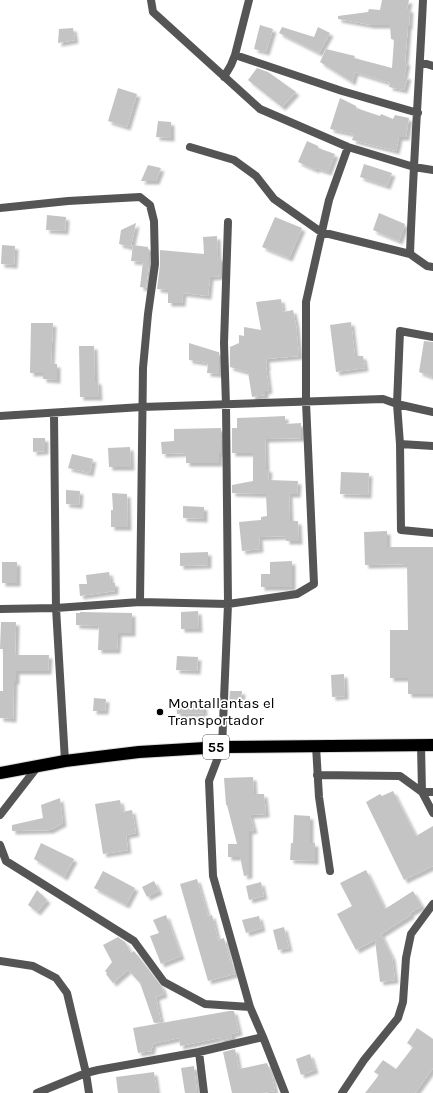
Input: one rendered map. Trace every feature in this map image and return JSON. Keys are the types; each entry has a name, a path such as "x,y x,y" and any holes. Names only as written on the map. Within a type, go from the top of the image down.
{"highway":[{"name":"55","path":"0,773 38,766 139,752 222,747 427,745"}],"street":[{"path":"151,0 153,12 260,109 348,147 414,167 433,170"},
{"path":"224,77 235,54 249,0"},
{"path":"410,254 423,0"},
{"path":"235,54 342,91 418,113"},
{"path":"420,62 433,66"},
{"path":"190,147 234,160 256,176 274,199 322,232 410,254 427,266 433,267"},
{"path":"0,609 56,608 140,602 228,604 297,594 314,584 306,402 306,302 329,200 348,147"},
{"path":"0,208 68,201 140,197 150,205 154,221 155,264 142,368 140,602"},
{"path":"228,222 224,343 228,604 222,747 209,781 213,876 250,1008 285,1093"},
{"path":"433,338 400,331 397,404 400,444 400,530 433,533"},
{"path":"0,416 54,414 142,407 383,398 397,404 433,412"},
{"path":"54,414 56,608 65,762"},
{"path":"400,444 433,446"},
{"path":"422,792 427,745"},
{"path":"316,746 319,797 330,871"},
{"path":"0,815 38,766"},
{"path":"317,775 400,776 422,792 433,813"},
{"path":"422,792 433,792"},
{"path":"0,845 6,861 134,941 164,982 205,1004 250,1008"},
{"path":"342,1093 364,1060 398,1018 403,1002 406,958 411,934 433,904"},
{"path":"0,961 32,966 56,978 67,993 86,1073 89,1093"},
{"path":"37,1093 86,1073 98,1070 199,1052 263,1037"},
{"path":"199,1052 204,1093"}],"building":[{"path":"382,0 409,0 407,9 410,9 409,26 405,62 407,62 404,76 408,76 404,90 389,87 390,83 355,72 352,82 320,62 326,49 355,56 354,58 392,68 394,40 391,39 390,25 371,25 338,19 338,16 368,12 369,9 380,10"},
{"path":"260,25 273,29 266,52 254,49"},
{"path":"282,27 314,37 318,27 330,33 319,53 279,33"},
{"path":"73,28 75,40 58,43 59,29"},
{"path":"257,68 268,72 296,92 282,107 248,80"},
{"path":"118,88 137,94 127,127 108,121"},
{"path":"340,98 356,106 356,108 380,116 381,114 393,119 395,115 409,118 406,137 399,137 396,151 352,140 354,134 330,129"},
{"path":"158,121 171,122 171,138 156,137"},
{"path":"307,141 318,146 318,148 335,154 328,172 316,168 316,170 298,162"},
{"path":"364,164 392,173 387,186 360,177"},
{"path":"148,165 161,168 156,181 141,181"},
{"path":"379,213 405,224 399,241 373,230"},
{"path":"47,215 66,217 65,231 46,230"},
{"path":"275,217 302,228 289,258 262,247"},
{"path":"136,223 131,247 119,244 121,230"},
{"path":"217,236 218,258 221,257 221,276 210,277 208,296 183,293 182,303 168,303 168,290 157,289 160,250 204,254 203,237"},
{"path":"2,245 15,246 14,265 1,264"},
{"path":"133,245 148,247 149,249 146,288 140,287 143,262 131,261"},
{"path":"281,299 283,312 293,310 299,356 266,359 269,390 265,391 265,395 252,397 248,372 230,367 230,347 239,343 239,335 244,336 244,327 261,330 256,302"},
{"path":"351,322 355,356 363,356 365,368 336,372 330,325"},
{"path":"31,323 53,323 51,364 57,364 57,380 43,379 43,373 30,373"},
{"path":"424,341 433,342 433,377 419,372"},
{"path":"189,343 219,352 219,374 207,373 208,363 189,360"},
{"path":"79,346 94,346 95,381 98,381 99,397 80,397"},
{"path":"285,416 285,424 301,423 301,438 265,439 266,469 269,469 268,480 298,481 297,494 289,494 290,521 298,521 299,541 286,541 286,536 259,537 260,549 242,551 239,522 261,520 261,517 267,516 266,494 232,493 232,485 253,481 253,453 232,453 232,428 237,428 237,418"},
{"path":"221,428 221,453 219,453 219,463 186,463 186,453 162,454 161,442 174,441 174,429"},
{"path":"33,438 45,438 45,451 33,452"},
{"path":"130,447 131,467 109,467 108,448"},
{"path":"72,454 93,459 90,473 68,468"},
{"path":"341,472 369,473 368,495 340,494"},
{"path":"66,490 80,491 79,505 66,504"},
{"path":"112,493 127,494 128,527 111,527 111,510 113,510"},
{"path":"183,506 204,507 204,519 183,518"},
{"path":"387,531 387,547 433,547 433,694 408,694 408,678 390,678 390,630 408,630 407,564 365,565 364,532"},
{"path":"208,552 208,565 180,566 180,553"},
{"path":"292,561 292,587 261,587 261,574 270,574 270,562"},
{"path":"2,562 17,562 17,583 2,583"},
{"path":"109,572 111,583 115,583 115,591 80,596 79,584 87,584 86,575"},
{"path":"198,611 199,629 181,629 181,612"},
{"path":"76,613 132,613 132,633 118,633 117,650 98,650 99,626 76,625"},
{"path":"1,622 16,622 15,655 49,655 48,671 16,671 16,681 14,681 13,719 0,718 0,691 3,691 3,649 0,649"},
{"path":"177,656 198,657 197,671 176,670"},
{"path":"344,674 345,696 332,697 331,675"},
{"path":"230,691 242,691 241,703 229,703"},
{"path":"94,698 106,699 105,711 93,711"},
{"path":"203,701 204,713 177,714 176,702"},
{"path":"253,777 254,794 264,794 266,814 250,815 254,830 249,831 249,875 244,876 240,857 228,857 228,844 237,844 226,805 224,778"},
{"path":"393,791 416,836 433,826 433,866 404,880 366,802 380,794 382,796"},
{"path":"60,798 63,823 50,830 12,831 12,825 43,818 41,805"},
{"path":"120,800 122,812 132,810 136,833 126,835 128,850 103,854 95,804"},
{"path":"294,815 310,816 310,843 315,843 315,861 290,860 291,843 293,843"},
{"path":"41,843 74,859 64,877 34,859"},
{"path":"366,870 385,909 413,891 422,906 410,913 411,915 381,934 392,957 395,980 380,982 375,940 356,950 337,914 352,906 340,883"},
{"path":"103,871 135,888 126,905 94,888"},
{"path":"197,879 208,916 212,915 218,940 224,938 230,962 232,962 235,974 208,981 180,884"},
{"path":"154,881 159,891 147,897 142,887"},
{"path":"261,882 264,896 249,900 246,886"},
{"path":"37,890 47,900 37,912 28,905"},
{"path":"166,915 181,956 161,964 150,936 159,933 153,920"},
{"path":"259,916 262,928 246,933 242,920"},
{"path":"284,927 289,948 278,950 273,930"},
{"path":"118,937 125,942 131,953 134,951 162,987 164,994 156,997 161,1022 154,1023 140,983 128,970 113,983 106,974 107,973 105,971 112,962 103,945"},
{"path":"234,1011 239,1032 232,1034 232,1038 221,1041 220,1038 180,1046 179,1038 152,1044 152,1051 138,1053 133,1028"},
{"path":"417,1028 433,1039 433,1068 415,1093 365,1093 379,1075 374,1072 383,1060 396,1069 413,1047 407,1043"},
{"path":"235,1049 239,1069 267,1063 272,1076 275,1091 262,1093 232,1093 223,1052"},
{"path":"310,1054 315,1070 301,1075 296,1059"},
{"path":"194,1066 197,1093 185,1093 181,1068"},
{"path":"154,1072 157,1093 118,1093 116,1077"}],"place":[{"name":"Montallantas el Transportador","path":"160,712"}]}
